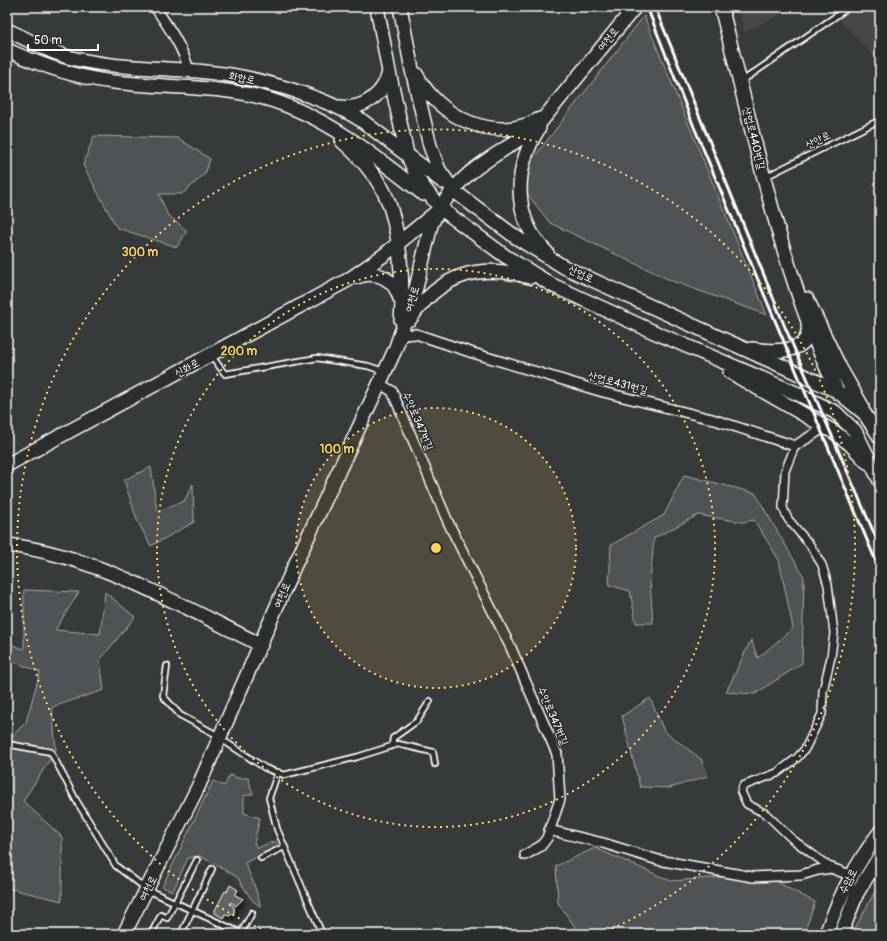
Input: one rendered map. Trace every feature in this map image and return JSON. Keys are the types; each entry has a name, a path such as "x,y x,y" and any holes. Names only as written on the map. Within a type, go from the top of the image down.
{"main road":[{"name":"산업로","path":"377,7 389,72 407,154 419,181 440,208 505,256 552,285 654,332 798,394 842,417 852,427 862,442 880,481"},
{"name":"산업로","path":"400,7 409,57 430,146 439,170 454,191 517,238 564,267 837,391 856,404 872,422 880,437"},
{"name":"여천로","path":"124,934 148,890 220,738 293,569 386,372 401,335 416,288 431,225 440,208 473,170 528,134 550,113 635,7"},
{"name":"산업로440번길","path":"721,7 764,177 808,325 837,391 862,442"},
{"name":"화합로","path":"7,30 66,57 87,62 114,66 189,70 240,77 294,91 335,106 361,120 454,191"},
{"name":"화합로","path":"7,50 42,64 85,77 119,83 237,92 264,98 308,114 346,136 440,208"},
{"path":"409,57 419,80 436,102 445,110 466,122 490,127 516,127 534,122 550,113"},
{"path":"335,106 352,107 367,102 384,86 389,72"},
{"path":"550,113 536,133 526,155 520,180 520,199 524,217 534,237 552,257 564,267"},
{"path":"308,114 346,144 377,180 391,209 397,245 402,308 400,329 395,350"},
{"name":"신화로","path":"7,465 348,280 397,245 440,208"},
{"name":"산업로440번길","path":"791,267 840,368 872,422"},
{"path":"401,335 418,307 430,296 452,281 471,272 484,270 513,272 552,285"},
{"path":"348,280 369,273 382,275 396,290 402,308"},
{"path":"741,348 776,351 797,347 807,339 809,333 808,325"},
{"name":"산업로","path":"654,332 766,392 842,437 870,465 880,481"},
{"path":"798,394 825,401 832,397 837,391 841,379 840,368"},
{"path":"7,545 55,553 142,586 261,645"},
{"name":"수암로","path":"826,934 844,887 880,832"},
{"name":"수암로","path":"841,934 857,893 880,856"}],"street":[{"path":"155,7 176,38 184,54 189,70"},
{"name":"산업로431번길","path":"401,335 416,334 473,354 595,390 712,419 795,446"},
{"name":"수안로347번길","path":"380,384 392,391 448,522 511,648 556,754 560,799 547,838 541,846 525,855"},
{"path":"825,427 795,446 785,471 783,508 788,518 810,545 822,565 828,585 834,633 831,657 823,691 822,714 805,749 797,758 785,765 777,773 744,786 741,792 747,804 766,814 792,839 831,868 850,876"},
{"path":"549,830 603,843 658,860 753,877 801,875 831,868"}],"lane":[{"path":"740,82 849,7"},
{"name":"산안로","path":"764,177 880,120"},
{"path":"211,355 225,374 317,358 368,366 386,372"},
{"path":"167,666 163,696 180,715 220,738 265,768 284,774 357,757 398,744 433,752 435,764"},
{"path":"392,746 393,738 417,721 430,701"},
{"path":"7,744 51,752 76,800 116,866 148,890 242,934 252,913"},
{"path":"278,772 269,798 277,829 322,934"},
{"path":"261,858 284,847"},
{"path":"151,934 161,915 167,918 197,860"},
{"path":"181,934 212,869"}],"shaded area":[{"path":"739,7 797,7 744,32"},
{"path":"827,7 880,7 880,63"},
{"path":"644,16 767,315 672,281 550,223 525,191 531,161"},
{"path":"94,136 178,138 210,159 205,174 182,194 159,194 167,214 187,231 177,247 117,228 83,165"},
{"path":"151,467 157,511 184,501 193,484 194,522 151,546 137,520 124,480"},
{"path":"684,475 755,493 804,577 802,663 755,694 726,692 751,640 758,658 793,628 779,560 754,520 742,522 698,515 654,538 650,582 653,623 636,623 630,591 609,585 611,545 664,515"},
{"path":"24,590 79,592 55,630 100,634 105,592 135,617 100,660 104,690 52,707 56,750 23,801 62,837 62,901 7,888 7,741 26,722 40,672 7,659 7,643 24,649"},
{"path":"650,698 664,731 701,759 708,776 670,788 640,787 622,716"},
{"path":"230,775 238,778 248,778 253,794 244,796 244,813 260,818 254,843 257,848 275,841 278,846 245,863 254,884 261,907 252,900 237,877 200,856 188,858 173,891 162,887 213,781 224,786"},
{"path":"595,848 671,881 761,874 815,902 804,934 580,934 558,903 556,866"},
{"path":"880,882 880,934 852,934"}],"building":[{"path":"230,885 238,890 235,895 243,899 236,906 231,902 230,904 234,907 234,913 229,916 225,914 223,918 215,913 215,910 225,891 227,892"}],"railway":[{"path":"647,7 694,127 880,571"},
{"path":"655,7 785,327 880,547"}]}
